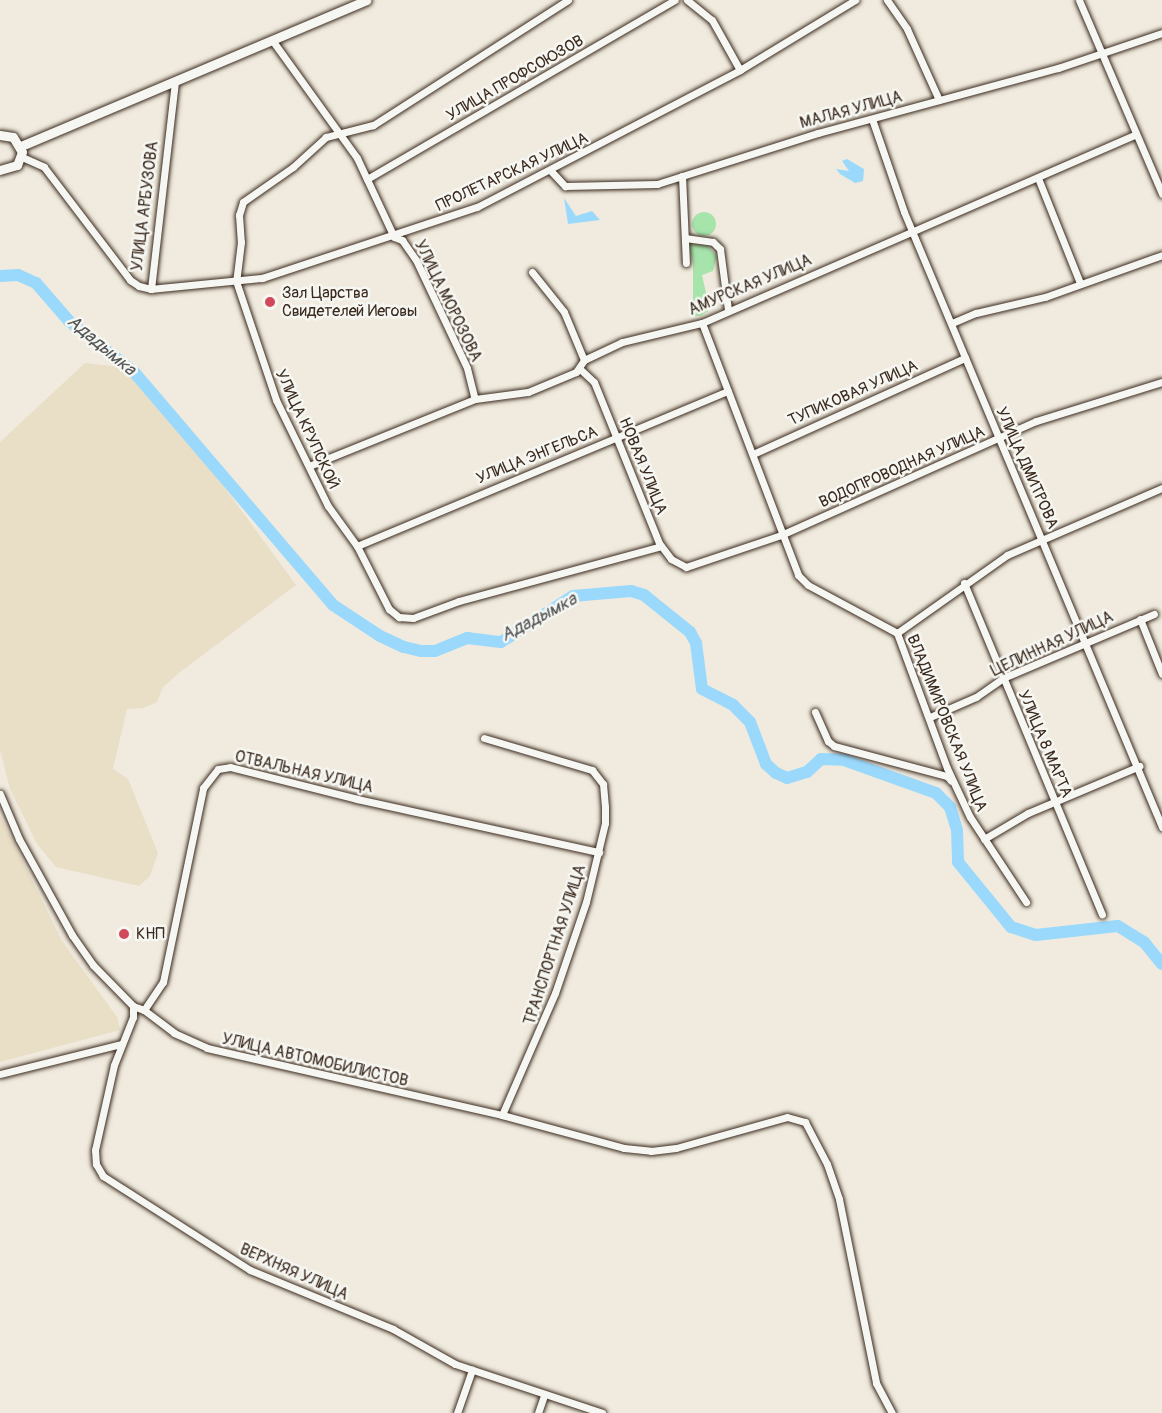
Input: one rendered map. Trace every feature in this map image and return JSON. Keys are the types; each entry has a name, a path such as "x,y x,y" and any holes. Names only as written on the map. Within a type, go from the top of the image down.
{"street":[{"path":"21,146 366,0"},
{"name":"УЛИЦА КРУПСКОЙ","path":"568,0 373,125 340,136 326,137 243,202 239,215 241,242 236,281 276,400 327,506 357,546 389,609 399,617 413,618 459,601 661,546"},
{"name":"УЛИЦА ПРОФСОЮЗОВ","path":"367,179 675,0"},
{"path":"687,0 712,20 740,70"},
{"name":"ПРОЛЕТАРСКАЯ УЛИЦА","path":"151,289 236,281 285,273 477,207 551,171 740,70 855,0"},
{"path":"887,0 907,29 939,100"},
{"path":"1079,0 1134,135 1162,194"},
{"name":"МАЛАЯ УЛИЦА","path":"551,171 561,184 572,187 657,184 872,119 1058,68 1162,33"},
{"name":"УЛИЦА МОРОЗОВА","path":"272,40 340,136 367,179 394,237 402,240 416,260 467,368 475,399"},
{"name":"УЛИЦА АРБУЗОВА","path":"22,157 44,167 130,280 151,289 175,82"},
{"name":"УЛИЦА ДМИТРОВА","path":"872,119 914,233 965,358 1139,766 1162,827"},
{"path":"0,135 13,137 21,146 22,157 13,168 0,170"},
{"name":"АМУРСКАЯ УЛИЦА","path":"584,360 622,342 702,323 728,310 914,233 1134,135"},
{"path":"682,176 686,263"},
{"path":"1038,178 1080,283"},
{"path":"685,238 713,242 720,249 728,310"},
{"path":"952,323 1162,255"},
{"path":"309,466 475,399 528,392 580,369 584,360 564,312 532,272"},
{"name":"ВЛАДИМИРОВСКАЯ УЛИЦА","path":"702,323 798,575 808,585 897,633 955,785 984,839 1026,902"},
{"name":"ТУПИКОВАЯ УЛИЦА","path":"753,454 965,358"},
{"name":"НОВАЯ УЛИЦА","path":"580,369 594,382 661,546 671,559 686,567"},
{"name":"ВОДОПРОВОДНАЯ УЛИЦА","path":"686,567 782,535 1079,406 1162,382"},
{"name":"УЛИЦА ЭНГЕЛЬСА","path":"357,546 728,391"},
{"path":"897,633 964,583 1043,538 1162,488"},
{"name":"УЛИЦА 8 МАРТА","path":"964,583 1102,914"},
{"name":"ЦЕЛИННАЯ УЛИЦА","path":"930,717 976,697 1003,678 1086,640 1154,614"},
{"path":"1140,619 1162,674"},
{"path":"815,712 828,741 834,746 947,776 955,785"},
{"name":"ТРАНСПОРТНАЯ УЛИЦА","path":"484,738 592,770 600,776 605,823 599,852 555,993 502,1115"},
{"path":"984,839 1055,802 1139,766"},
{"name":"ОТВАЛЬНАЯ УЛИЦА","path":"144,1010 163,982 203,788 218,768 230,767 357,800 599,852"},
{"path":"0,794 19,839 72,935 93,965 133,1006"},
{"name":"УЛИЦА АВТОМОБИЛИСТОВ","path":"133,1006 144,1010 174,1034 207,1048 502,1115 624,1148 651,1151 676,1148 779,1118 796,1117 805,1122 827,1164 838,1199 876,1383 892,1413"},
{"name":"ВЕРХНЯЯ УЛИЦА","path":"133,1006 133,1017 121,1044 95,1150 96,1164 103,1176 250,1270 393,1329 472,1370 544,1396 602,1413"},
{"path":"0,1074 121,1044"},
{"path":"457,1413 472,1370"},
{"path":"538,1413 544,1396"}],"shaded area":[{"path":"85,363 129,368 161,401 296,585 179,673 163,687 157,702 143,708 127,709 113,769 128,779 158,853 150,876 139,886 56,867 37,844 10,789 0,750 0,442"},
{"path":"0,815 62,941 117,1017 120,1030 0,1062"}],"green space":[{"path":"704,212 712,216 716,224 712,232 704,236 696,232 692,224 696,216"},
{"path":"688,244 707,245 717,256 713,271 702,275 708,311 701,316 695,316 693,309 693,262"}],"water":[{"path":"847,159 864,169 863,181 855,183 836,169 849,171 842,161"},
{"path":"564,198 576,216 592,211 600,220 568,224"}],"waterway":[{"name":"Ададымка","path":"0,276 18,275 36,283 69,321 134,372 333,605 380,636 404,647 422,651 435,651 467,638 501,642 573,596 631,591 644,595 690,632 696,643 702,689 733,705 750,722 766,764 776,773 787,778 807,772 821,759 844,760 936,793 950,807 957,830 958,862 1011,927 1036,935 1118,926 1144,942 1162,964"}],"place":[{"name":"Зал Царства Свидетелей Иеговы","path":"270,302"},
{"name":"КНП","path":"124,934"}]}
